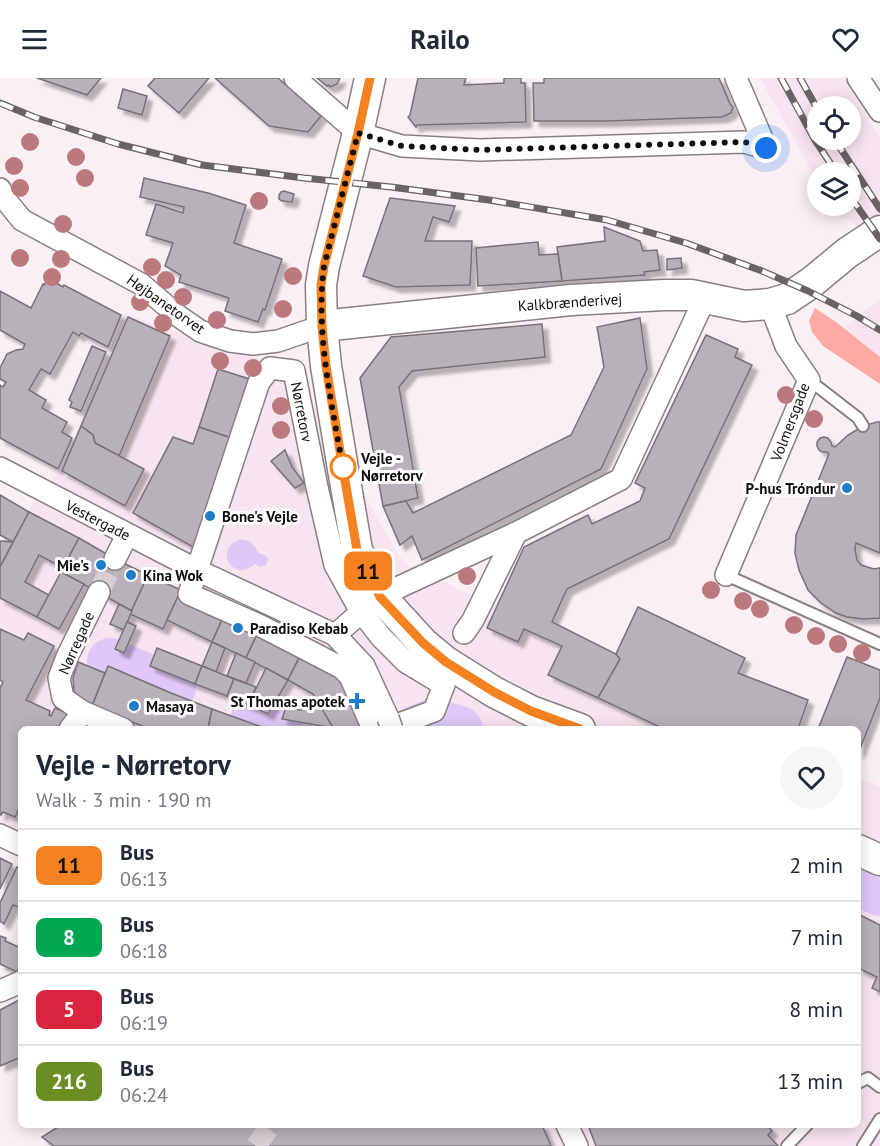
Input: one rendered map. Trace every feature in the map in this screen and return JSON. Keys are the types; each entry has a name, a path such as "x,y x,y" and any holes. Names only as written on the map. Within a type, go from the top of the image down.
{"main road":[{"name":"Nørretorv","path":"370,78 321,285 326,366 357,550 371,605"},
{"name":"Kalkbrænderivej","path":"322,327 571,300 664,295 692,295 744,306 771,304 787,299 880,231"},
{"path":"371,605 446,662 494,692 531,711 572,726"},
{"path":"861,851 880,860"}],"street":[{"path":"295,78 358,133 402,146 480,150 744,142 766,148 736,78"},
{"path":"858,78 880,111"},
{"name":"Højbanetorvet","path":"0,189 4,198 22,220 141,284 177,315 200,331 230,341 253,344 278,341 322,327"},
{"path":"335,635 371,605 621,479 705,298"},
{"name":"Volmersgade","path":"726,575 809,380 786,346 771,304"},
{"name":"Nørretorv","path":"270,368 294,371 335,565 371,605 381,637 406,662 444,685 434,711 385,726 342,668 261,626 189,594 259,382 270,368"},
{"name":"Vestergade","path":"0,468 197,570"},
{"path":"464,633 473,620 516,533"},
{"path":"115,559 127,535"},
{"path":"197,570 335,635 364,666 385,726"},
{"name":"Nørregade","path":"99,592 59,678 63,698 83,712 116,726"},
{"path":"72,726 83,712"},
{"path":"0,836 18,844"},
{"path":"0,991 18,983"},
{"path":"568,1128 577,1146"}],"lane":[{"path":"809,380 858,418 863,426"},
{"path":"726,575 880,644"},
{"path":"861,1082 868,1078 880,1087"},
{"path":"863,1146 880,1119"},
{"path":"788,1146 804,1128"}],"shaded area":[{"path":"760,78 844,78 855,96 807,96 807,150 861,150 861,106 880,138 880,259 852,220 838,217 861,216 861,162 807,163"},
{"path":"880,299 880,370 831,338"},
{"path":"815,308 880,357 880,384 823,346 812,332 809,321"},
{"path":"124,314 294,371 403,563 749,726 18,726 18,843 0,835 0,547 61,469"},
{"path":"239,540 246,540 255,547 258,553 266,556 268,559 266,565 260,567 255,564 240,570 233,568 227,557 227,550 231,544"},
{"path":"861,778 880,787 880,1146 165,1146 168,1128 861,1128"}],"building":[{"path":"37,78 101,78 87,95"},
{"path":"155,78 209,78 179,113 148,86"},
{"path":"215,78 278,78 321,116 308,132 269,126"},
{"path":"317,78 340,78 337,84 330,87"},
{"path":"418,78 466,78 464,85 504,83 504,78 521,78 521,83 525,83 526,122 417,125 416,127 408,117"},
{"path":"544,78 719,78 733,107 731,113 722,117 534,121 533,83 544,83"},
{"path":"123,89 147,96 142,115 118,108"},
{"path":"144,178 208,193 246,205 234,243 282,259 265,310 263,309 258,322 225,311 229,298 179,282 181,275 165,266 173,243 146,235 156,204 183,213 184,207 140,197"},
{"path":"284,191 294,194 292,202 279,199 279,195"},
{"path":"390,198 455,206 449,222 433,217 425,241 472,241 470,285 396,287 363,276"},
{"path":"604,227 640,241 643,251 657,250 660,270 644,272 645,275 562,281 557,247 605,241"},
{"path":"538,242 539,255 558,254 562,281 478,286 476,248"},
{"path":"681,258 682,268 667,270 667,259"},
{"path":"48,278 121,315 108,347 81,333 79,336 73,332 50,374 41,369 29,390 46,400 42,408 67,422 62,432 72,438 58,469 0,438 0,385 3,387 6,382 0,379 0,368 7,354 23,349 25,344 0,330 0,291 31,308"},
{"path":"128,317 170,336 119,456 95,443 93,435 81,426"},
{"path":"640,318 647,369 601,469 422,560 412,536 400,545 383,506 406,501 413,513 571,435 604,367 597,327"},
{"path":"542,324 545,357 412,371 399,387 418,498 383,506 360,378 391,337"},
{"path":"706,335 738,349 735,357 752,365 669,539 567,589 552,622 616,654 620,659 598,698 548,675 562,646 524,629 518,642 487,628 524,547 588,515 592,524 640,501 645,488 635,483"},
{"path":"92,346 106,352 81,411 70,407 72,402 69,400"},
{"path":"218,369 259,382 240,441 199,427"},
{"name":"P-hus Tróndur","path":"880,422 880,553 856,543 855,549 857,560 861,565 874,569 880,568 880,618 863,619 836,613 808,590 799,570 795,553 796,535 829,454 819,450 817,442 820,438 828,438 835,447 848,435 863,426"},
{"path":"81,426 93,435 95,443 144,469 125,506 62,471"},
{"path":"199,427 240,441 207,539 193,547 133,513 173,437 193,444"},
{"path":"285,450 292,467 304,483 295,488 271,461"},
{"path":"0,495 29,512 13,542 0,535"},
{"path":"29,512 79,538 63,568 39,555 25,582 49,595 37,617 0,598 0,567"},
{"path":"79,538 148,575 132,611 61,572"},
{"path":"0,541 13,542 0,567"},
{"path":"61,572 84,584 59,629 37,617"},
{"path":"148,575 181,590 163,629 130,614"},
{"path":"181,590 226,611 212,642 167,620"},
{"path":"119,604 132,611 124,630 110,624"},
{"path":"638,607 745,658 738,673 808,700 799,726 658,726 598,698 620,659 616,654"},
{"path":"226,611 261,626 246,658 212,642"},
{"path":"127,622 136,626 124,653 115,649"},
{"path":"261,626 304,648 288,680 246,658"},
{"path":"0,629 24,640 28,633 54,646 26,700 50,711 51,716 55,708 69,714 63,726 18,726 18,810 15,817 3,812 0,814 0,688 3,682 0,680"},
{"path":"212,642 225,648 216,672 202,666"},
{"path":"157,648 202,666 195,684 150,666"},
{"path":"304,648 342,668 371,726 332,726 313,694 288,680"},
{"path":"236,653 255,662 246,683 227,676"},
{"path":"847,657 880,670 880,698 861,746 861,726 819,726"},
{"path":"78,662 105,673 92,706 77,696 74,691 73,678"},
{"path":"108,666 212,709 209,726 142,726 92,706"},
{"path":"202,666 234,679 227,696 195,684"},
{"path":"266,668 288,680 268,714 248,705"},
{"path":"234,679 256,687 248,705 227,696"},
{"path":"318,702 332,726 282,719 286,707 301,710"},
{"path":"212,709 259,726 209,726"},
{"path":"0,858 12,864 0,889"},
{"path":"18,867 18,907 13,905 4,924 0,921 0,903"},
{"path":"861,916 880,925 880,992 872,988 877,977 861,969"},
{"path":"0,936 18,947 18,970 17,972 0,964"},
{"path":"18,1001 18,1058 0,1066 0,1010"},
{"path":"56,1128 543,1128 551,1146 54,1146 42,1137"},
{"path":"589,1128 770,1128 772,1131 768,1135 778,1146 596,1146"}],"waterway":[{"path":"110,661 173,688"},
{"path":"253,720 272,726"},
{"path":"422,726 434,721 450,726"},
{"path":"861,884 880,893"}],"tunnel":[{"path":"99,592 115,559"},
{"path":"256,1146 269,1128"}],"railway":[{"path":"781,78 829,162"},
{"path":"800,78 810,96"},
{"path":"0,103 34,117 118,144 202,165 489,200 607,220 686,243 762,271 808,291 880,330"},
{"path":"842,150 880,209"},
{"path":"861,212 880,239"}],"bus line":[{"name":"11","path":"370,78 321,285 326,366 357,550 380,597 423,643 446,662 494,692 531,711 570,726"}],"place":[{"name":"Vejle - Nørretorv","path":"343,467"},
{"name":"P-hus Tróndur","path":"847,488"},
{"name":"Bone's Vejle","path":"210,516"},
{"name":"Mie's","path":"101,565"},
{"name":"Kina Wok","path":"131,575"},
{"name":"Paradiso Kebab","path":"238,628"},
{"name":"St Thomas apotek","path":"357,701"},
{"name":"Masaya","path":"134,706"}],"route":[{"path":"343,467 343,469 326,366 321,285 358,133 402,146 480,150 744,142 766,148"}]}
